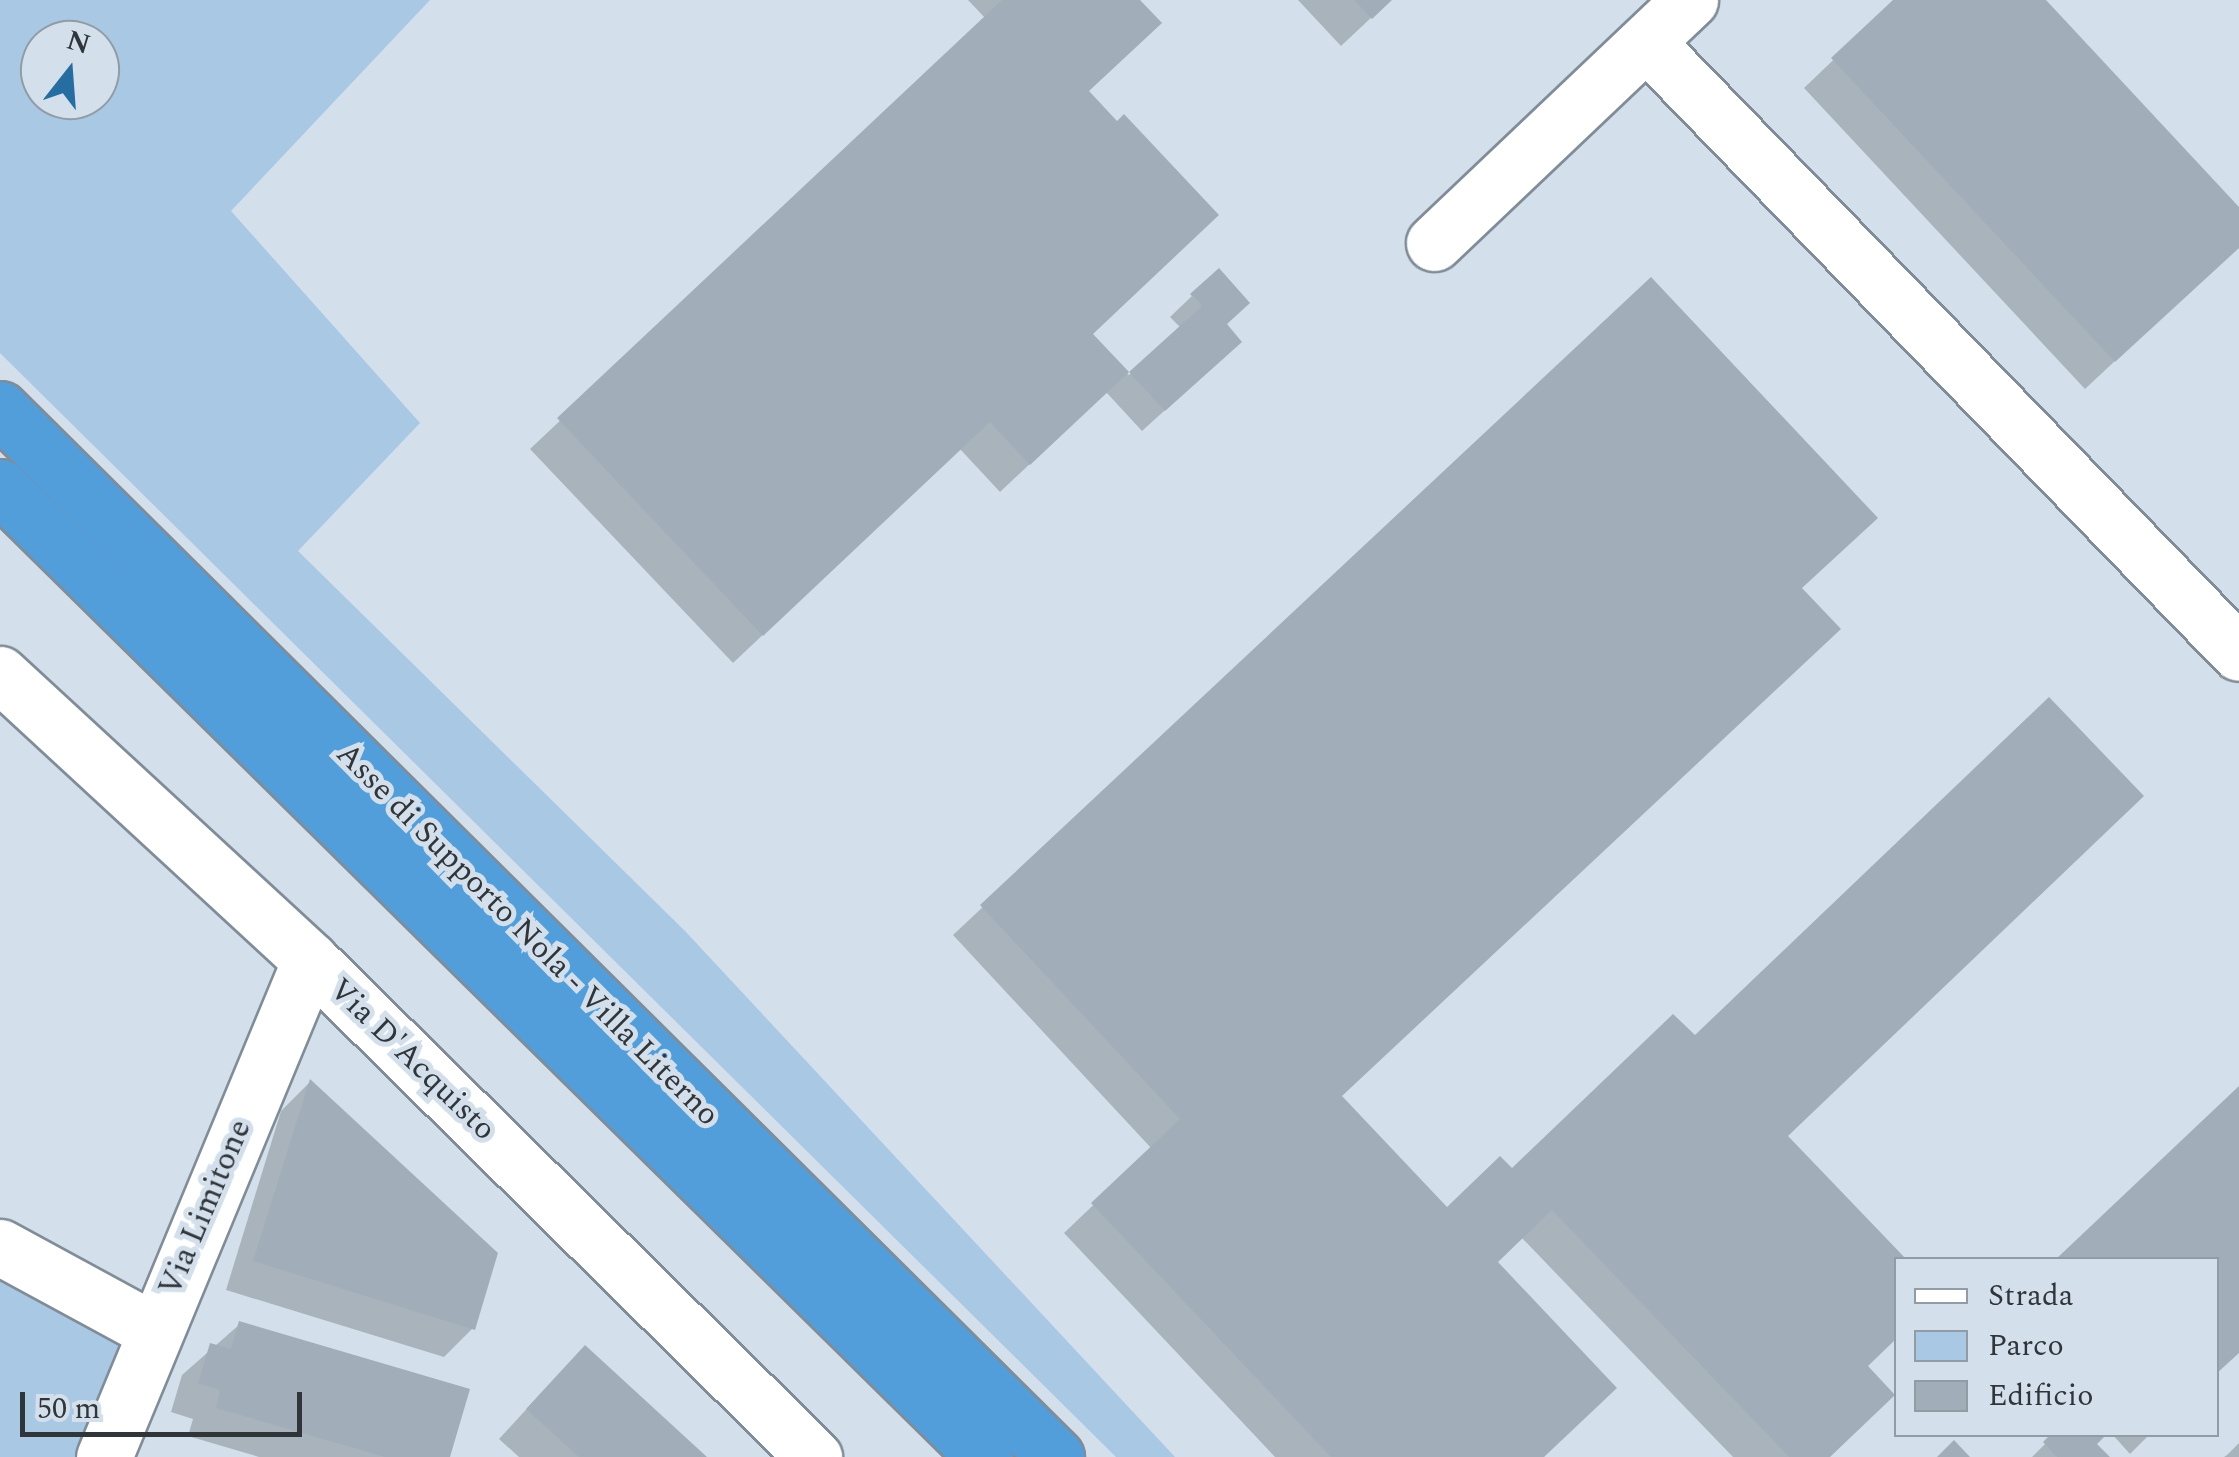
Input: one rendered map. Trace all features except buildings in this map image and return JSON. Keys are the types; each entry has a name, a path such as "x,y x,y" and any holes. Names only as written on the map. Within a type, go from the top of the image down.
{"highway":[{"name":"Asse di Supporto Nola - Villa Literno","path":"0,409 286,695 323,771 985,1457"},
{"name":"Asse di Supporto Nola - Villa Literno","path":"0,487 248,734 323,771 1056,1457"}],"street":[{"path":"1434,242 1690,0"},
{"path":"1646,42 2239,653"},
{"name":"Via D'Acquisto","path":"0,674 310,960 814,1457"},
{"name":"Via Limitone","path":"104,1457 310,960"},
{"path":"0,1247 154,1331"}],"green space":[{"path":"0,0 430,0 231,211 420,423 298,551 685,931 1175,1457 1116,1457 0,353"},
{"path":"0,1273 130,1342 85,1457 0,1457"}]}
